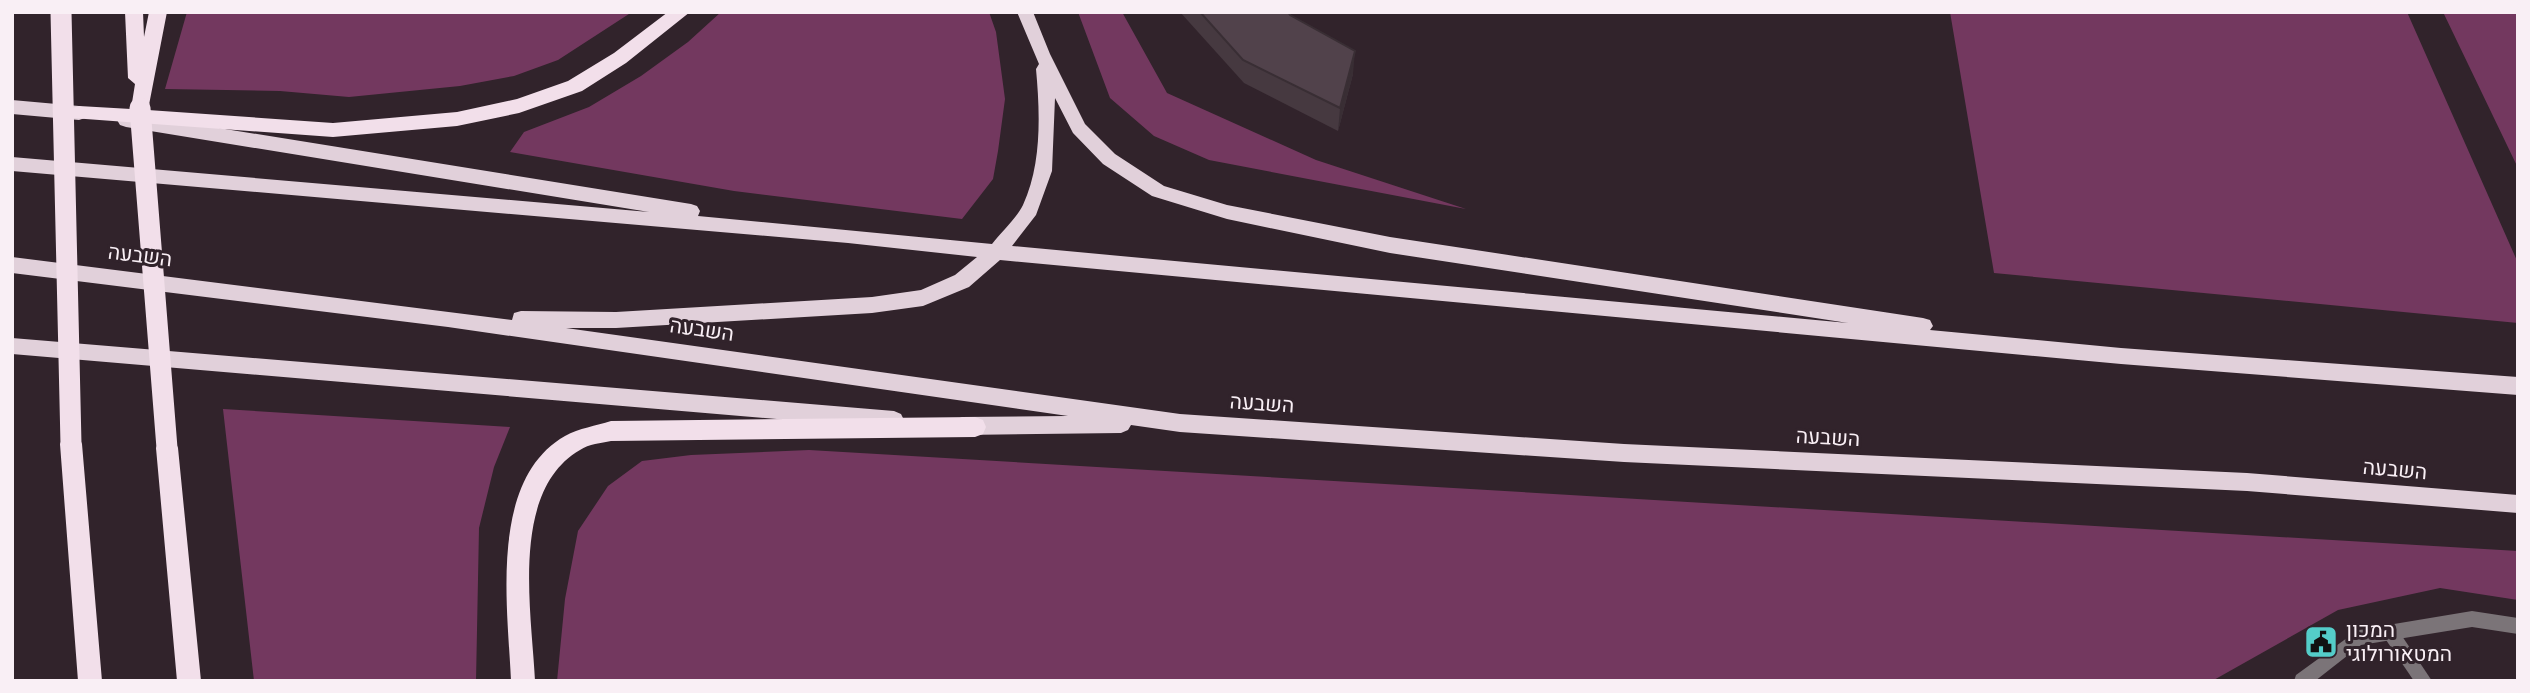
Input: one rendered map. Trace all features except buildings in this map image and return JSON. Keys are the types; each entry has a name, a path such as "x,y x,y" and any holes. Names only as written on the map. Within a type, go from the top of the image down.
{"highway":[{"path":"61,12 71,444 90,681"},
{"path":"134,12 167,448 189,681"},
{"path":"12,107 333,130 457,119 519,106 575,86 621,58 681,12"},
{"path":"1025,12 1042,54 1079,128 1109,159 1158,191 1227,212 1390,245 2121,356"},
{"path":"140,108 158,13"},
{"path":"448,319 616,320 872,305 923,298 962,281 996,252 1030,209 1043,171 1048,109 1042,54"},
{"path":"79,113 848,236"},
{"path":"12,164 848,236 2121,356 2518,386"},
{"name":"השבעה","path":"12,265 448,319 1180,423 1624,453 2248,482 2518,504"},
{"path":"12,346 975,427"},
{"path":"523,681 518,542 529,494 544,467 571,443 622,431 1180,423"}],"street":[{"path":"2302,681 2358,638 2472,619 2518,626"},
{"path":"2390,632 2424,681"}],"shaded area":[{"path":"187,12 632,12 558,60 514,76 460,86 349,97 280,91 165,89"},
{"path":"721,12 989,12 996,32 1005,99 993,179 962,219 734,191 510,152 524,132 589,107 641,76 688,42"},
{"path":"1078,12 1122,12 1167,93 1316,160 1466,209 1209,160 1154,136 1110,98"},
{"path":"1950,12 2407,12 2518,263 2518,323 1994,273"},
{"path":"2443,12 2518,12 2518,168"},
{"path":"223,409 510,427 494,467 479,528 476,681 254,681"},
{"path":"809,450 2518,551 2518,600 2440,588 2338,610 2212,681 557,681 565,599 578,531 608,486 642,461 691,455"}],"place":[{"name":"המכון המטאורולוגי","path":"2321,642"}]}
